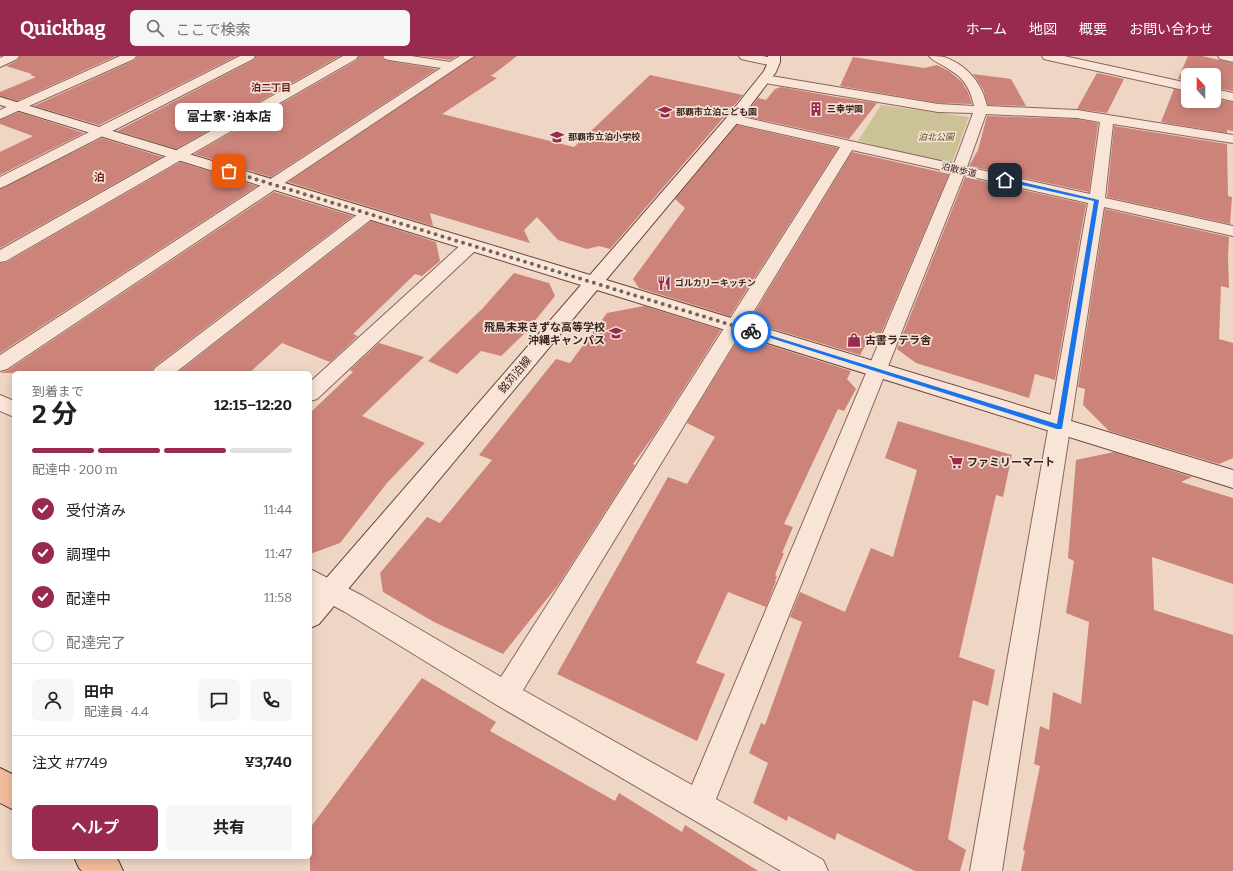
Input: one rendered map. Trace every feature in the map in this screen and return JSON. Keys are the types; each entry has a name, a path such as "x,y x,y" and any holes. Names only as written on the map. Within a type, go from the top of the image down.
{"main road":[{"path":"0,784 12,793"}],"street":[{"path":"0,63 13,56"},
{"path":"0,115 130,56"},
{"path":"0,183 249,56"},
{"path":"0,257 352,56"},
{"path":"389,56 452,66"},
{"path":"0,364 468,56"},
{"path":"745,56 774,59"},
{"path":"698,805 959,170 981,109 978,94 970,80 951,64 935,56"},
{"path":"1048,56 1181,85"},
{"path":"1224,56 1233,58"},
{"name":"銘苅泊線","path":"312,610 320,586 592,283 765,79 770,72 774,59"},
{"path":"765,79 938,108 1077,114 1233,138"},
{"path":"1221,94 1233,97"},
{"path":"0,101 1233,480"},
{"name":"泊散歩道","path":"732,119 1233,231"},
{"path":"986,871 1097,200 1107,119"},
{"path":"505,695 848,145"},
{"path":"165,371 368,214"},
{"path":"312,392 470,246"},
{"path":"0,402 12,409"},
{"path":"320,586 505,695 812,871"}],"green space":[{"name":"泊北公園","path":"881,105 969,117 951,165 858,141"}],"building":[{"path":"20,56 116,56 17,101 0,96 0,92 36,77 30,75 32,74 6,66 18,60"},
{"path":"137,56 237,56 99,125 34,106 135,60"},
{"path":"256,56 340,56 176,149 117,131 254,60"},
{"path":"359,56 382,56 384,60 437,69 271,177 194,154 357,60"},
{"path":"421,56 457,56 450,60"},
{"name":"那覇市立泊小学校","path":"475,56 517,56 491,76 497,78 442,114 574,147 650,75 743,95 610,249 599,246 587,249 558,240 537,217 524,230 530,243 430,213 433,226 288,182"},
{"path":"1188,56 1202,56 1233,63 1233,91 1221,89 1221,68 1183,68"},
{"path":"853,57 924,68 937,65 949,71 962,82 968,92 972,104 938,103 840,86"},
{"path":"1181,72 1181,80 1178,79"},
{"path":"1097,73 1124,79 1107,113 1077,109"},
{"path":"973,74 1011,79 1026,106 988,105 983,89"},
{"name":"三幸学園","path":"781,87 877,103 849,139 744,116 758,98 766,100 775,89"},
{"path":"1174,89 1181,90 1181,108 1221,108 1221,100 1233,102 1233,131 1227,130 1227,133 1161,122"},
{"path":"19,112 84,133 0,175 0,152 33,136 0,124 0,120"},
{"path":"987,116 1077,119 1098,123 1089,192 969,166 978,150"},
{"path":"737,125 838,148 730,316 639,288 633,279 685,208 675,199"},
{"path":"1114,126 1227,144 1228,196 1232,197 1230,224 1107,197"},
{"path":"102,138 162,157 0,248 0,189"},
{"path":"852,152 949,174 880,336 873,331 860,355 749,322"},
{"path":"180,162 257,186 0,353 0,263 7,262"},
{"path":"965,177 1086,204 1055,380 1035,374 1029,398 916,363 897,349"},
{"path":"274,192 353,216 154,367 152,371 12,371 12,373 0,373 8,370"},
{"path":"1105,209 1229,237 1229,288 1221,286 1219,339 1233,343 1233,458 1219,464 1109,431 1083,405 1085,389 1078,387"},
{"path":"371,221 436,242 440,261 422,276 415,274 353,334 358,336 330,362 282,343 251,371 180,371"},
{"path":"514,273 549,283 555,296 524,334 501,356 481,351 457,374 428,361 483,308"},
{"path":"644,306 721,330 654,435 633,464 635,465 558,585 503,654 434,622 383,592 380,573 427,517 440,523 492,460 479,455 556,359 570,363 607,313"},
{"path":"740,336 851,371 847,379 856,389 844,411 838,409 784,524 793,527 782,553 784,553 775,575 777,576 776,581 766,607 728,592 696,663 725,674 697,741 557,674 668,477 687,484 715,437 687,423"},
{"path":"379,343 424,357 362,416 425,443 387,483 340,543 312,553 312,411 353,372 350,370"},
{"path":"898,421 1012,455 1003,497 996,495 959,657 995,670 988,706 973,700 948,839 966,850 960,871 915,871 837,833 835,840 788,816 787,821 753,803 768,763 749,753 761,723 765,725 802,622 790,617 800,592 845,612 871,548 893,557 917,470 885,458"},
{"path":"1114,452 1192,477 1181,482 1233,498 1233,584 1152,557 1154,610 1233,635 1233,871 1021,871 1025,851 1023,850 1040,766 1034,764 1040,726 1049,730 1053,692 1081,704 1089,622 1066,613 1074,561 1068,558 1076,460"},
{"path":"422,678 496,722 490,731 615,801 619,793 682,832 685,825 758,871 310,871 310,859 312,859 312,825"}],"way so far":[{"path":"229,171 751,331"}],"place":[{"name":"三幸学園","path":"816,109"},
{"name":"那覇市立泊こども園","path":"665,112"},
{"name":"那覇市立泊小学校","path":"557,137"},
{"name":"富士家･泊本店","path":"229,171"},
{"name":"ゴルカリーキッチン","path":"664,283"},
{"name":"飛鳥未来きずな高等学校 沖縄キャンパス","path":"616,333"},
{"name":"古書ラテラ舎","path":"854,340"},
{"name":"ファミリーマート","path":"956,462"}],"district":[{"name":"泊二丁目","path":"271,88"},
{"name":"泊","path":"99,177"}],"route":[{"path":"751,331 1060,427 1097,200 1005,180"}]}
